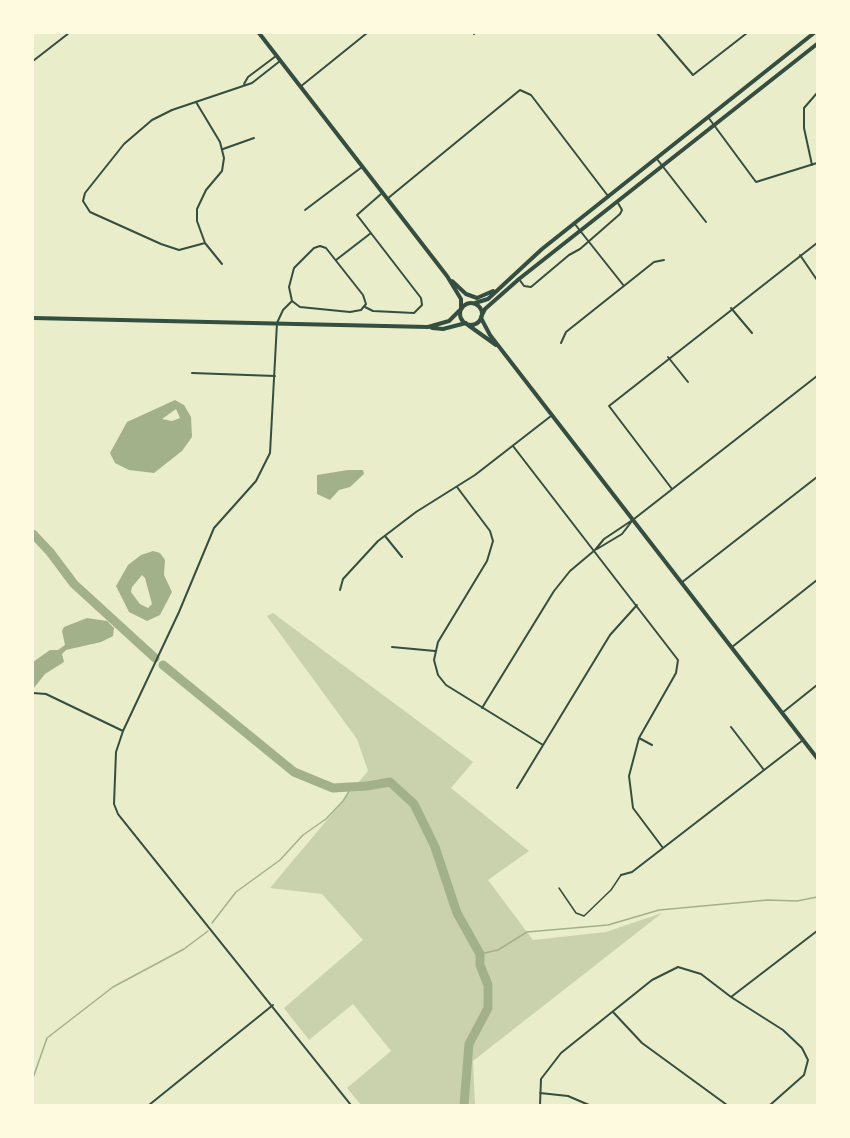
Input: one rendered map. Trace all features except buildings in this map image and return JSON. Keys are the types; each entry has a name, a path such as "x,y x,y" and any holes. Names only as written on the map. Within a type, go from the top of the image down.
{"main road":[{"path":"259,33 447,276 461,299 461,319 502,349"},
{"path":"428,327 449,321 468,303 488,299 501,285 574,223 814,33"},
{"path":"33,318 438,329 477,323 485,309 519,279 817,44"},
{"path":"447,276 480,308 485,328 817,758"},
{"path":"466,294 473,297 484,296 501,285"}],"street":[{"path":"33,61 69,33"},
{"path":"300,87 367,33"},
{"path":"657,33 688,73 694,74 747,33"},
{"path":"244,84 248,77 276,56"},
{"path":"205,243 190,249 175,250 90,212 83,201 85,193 133,136 152,120 196,102 228,93 244,84 253,83 280,61"},
{"path":"387,199 515,92 524,90 531,95 609,196"},
{"path":"812,165 804,128 804,108 817,93"},
{"path":"196,102 223,149 224,168 201,197 197,209 197,221 205,243 222,264"},
{"path":"708,117 756,183 817,163"},
{"path":"223,149 254,138"},
{"path":"657,159 706,222"},
{"path":"305,210 362,167"},
{"path":"365,307 363,295 326,248 320,246 294,268 289,282 288,292 292,301 300,307 350,312 365,307 373,311 414,313 422,304 421,298 357,213 382,193"},
{"path":"519,279 525,286 531,287 569,255 589,242 620,214 622,210 617,202"},
{"path":"574,223 624,286"},
{"path":"336,260 371,233"},
{"path":"672,489 609,406 668,357 817,243"},
{"path":"800,255 817,280"},
{"path":"561,343 566,332 654,262 664,260"},
{"path":"292,301 283,310 277,323 270,453 256,481 214,528 179,612 123,731 116,752 116,810 351,1105"},
{"path":"731,308 752,333"},
{"path":"668,357 688,382"},
{"path":"192,373 275,376"},
{"path":"595,550 604,539 634,519 817,376"},
{"path":"340,590 343,579 353,567 385,536 416,512 457,487 553,414"},
{"path":"513,446 678,660 676,673 639,738 629,776 630,798 640,818 663,848"},
{"path":"681,583 817,478"},
{"path":"457,487 490,531 493,541 487,561 435,651 434,665 440,680 543,745"},
{"path":"482,708 554,591 570,571 595,550 622,534 634,519"},
{"path":"385,536 402,557"},
{"path":"732,648 817,580"},
{"path":"517,788 610,635 637,605"},
{"path":"392,647 435,651"},
{"path":"782,712 817,685"},
{"path":"33,693 46,693 123,731"},
{"path":"732,727 764,770"},
{"path":"639,738 652,745"},
{"path":"621,875 632,872 803,740"},
{"path":"731,997 817,931"},
{"path":"540,1105 539,1092 544,1072 553,1060 613,1011 672,969 695,970 731,997 783,1030 802,1048 808,1060 804,1075 770,1105"},
{"path":"149,1105 273,1005"},
{"path":"613,1011 642,1042 727,1105"},
{"path":"539,1092 568,1096 590,1105"}],"lane":[{"path":"559,888 576,914 584,916 611,890 621,875"}],"shaded area":[{"path":"175,400 184,405 191,417 192,437 182,451 154,473 129,470 115,463 110,453 127,422","holes":["176,409 180,418 172,421 162,419"]},
{"path":"363,470 364,474 350,487 339,490 330,500 317,494 317,475"},
{"path":"153,551 160,553 165,560 164,575 172,592 160,615 147,621 129,612 116,586 128,565 141,555","holes":["142,575 145,578 152,604 148,608 140,604 131,592 132,587"]},
{"path":"273,613 473,762 451,788 529,851 488,880 533,940 606,932 662,913 473,1061 475,1105 361,1105 347,1088 391,1051 353,1004 309,1040 284,1008 363,940 322,894 270,888 368,771 357,739 267,616"},
{"path":"87,618 107,621 114,628 113,636 101,642 66,650 62,654 64,662 45,674 33,689 33,662 50,650 58,650 65,645 62,631 64,627"}],"waterway":[{"path":"33,534 74,584 155,658"},
{"path":"163,665 294,772 333,788 390,782 414,804 435,847 457,913 480,954 480,965 488,985 488,1008 469,1044 464,1105"},
{"path":"212,923 236,892 280,860 303,835 326,819 343,801 352,787"},
{"path":"480,954 498,950 527,932 608,925 659,910 768,900 797,901 817,897"},
{"path":"33,1078 47,1038 113,987 184,949 208,931"}]}
